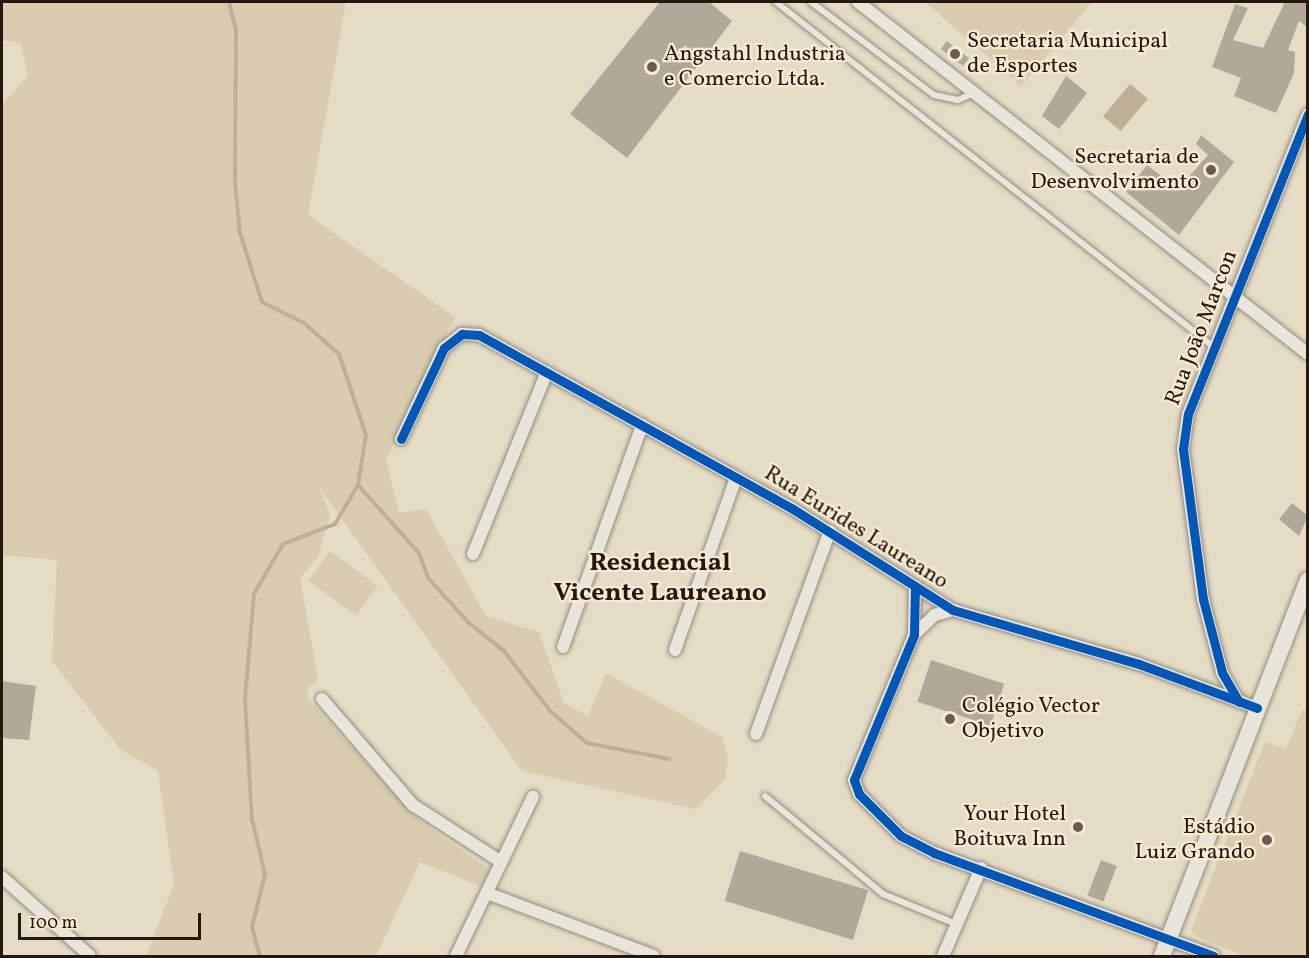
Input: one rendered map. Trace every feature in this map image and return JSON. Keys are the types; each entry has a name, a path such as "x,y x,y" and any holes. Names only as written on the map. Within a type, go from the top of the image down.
{"main road":[{"path":"1162,957 1257,708 1303,608 1308,580"}],"street":[{"path":"858,2 1308,354"},
{"name":"Rua João Marcon","path":"1239,702 1222,672 1203,598 1183,453 1188,414 1308,114"},
{"name":"Rua Eurides Laureano","path":"401,439 441,353 458,336 478,335 830,531 953,610 1139,664 1257,708"},
{"path":"473,554 547,372"},
{"path":"562,647 642,425"},
{"path":"675,650 736,478"},
{"path":"756,734 830,531"},
{"path":"915,586 914,634 854,785 904,838 1214,957"},
{"path":"914,634 935,615 953,610"},
{"path":"322,699 413,805 501,862"},
{"path":"456,957 533,796"},
{"path":"943,957 981,868"},
{"path":"2,878 84,954"},
{"path":"487,893 654,957"}],"lane":[{"path":"776,2 1215,347"},
{"path":"811,2 934,95 958,100 975,92"},
{"path":"765,796 883,894 957,925"}],"shaded area":[{"path":"2,2 346,2 308,215 455,317 386,460 399,513 426,509 486,616 539,632 564,703 588,716 606,673 722,737 728,758 725,779 696,809 522,771 319,487 330,515 318,557 300,578 318,680 307,689 309,700 417,819 490,870 483,887 420,862 376,956 146,956 174,884 158,771 120,749 52,661 57,560 2,555 2,104 28,76 21,43 2,40"},
{"path":"925,2 1092,2 1021,86"},
{"path":"1130,84 1148,99 1121,131 1103,116"},
{"path":"330,551 378,586 356,616 308,581"},
{"name":"Estádio Luiz Grando","path":"1302,710 1308,712 1307,956 1245,956 1197,937 1191,930 1265,742 1286,749"}],"building":[{"name":"Angstahl Industria e Comercio Ltda.","path":"660,2 709,2 732,21 627,158 570,114"},
{"path":"1285,2 1308,2 1308,28 1299,21 1288,50 1295,52 1294,73 1276,113 1234,96 1241,78 1212,67 1235,4 1248,8 1233,40 1263,48"},
{"name":"Secretaria Municipal de Esportes","path":"947,41 969,58 963,66 941,49"},
{"path":"1066,76 1087,93 1059,129 1042,116"},
{"path":"1201,135 1234,162 1179,235 1126,192 1147,165 1178,189 1208,155 1196,144"},
{"path":"1292,503 1308,516 1299,536 1279,519"},
{"path":"931,660 1004,684 991,726 917,702"},
{"path":"2,681 36,686 29,740 2,738"},
{"path":"740,851 868,890 853,940 725,901"},
{"path":"1101,860 1117,866 1103,902 1087,895"}],"waterway":[{"path":"229,2 236,31 235,183 240,233 262,302 304,323 339,354 366,435 358,485 335,524 283,544 254,594 245,699 252,819 265,874 252,927 260,956"},
{"path":"358,485 419,553 428,578 469,623 504,651 551,712 587,743 669,759"}],"cycle path":[{"path":"1239,702 1222,672 1203,599 1183,449 1188,414 1308,114"},
{"path":"401,439 444,348 462,334 479,335 793,509 953,610 1139,664 1257,708"},
{"path":"915,586 914,635 854,780 859,794 901,836 934,853 1214,956"}],"place":[{"name":"Secretaria Municipal de Esportes","path":"955,54"},
{"name":"Angstahl Industria e Comercio Ltda.","path":"652,67"},
{"name":"Secretaria de Desenvolvimento","path":"1211,170"},
{"name":"Colégio Vector Objetivo","path":"950,719"},
{"name":"Your Hotel Boituva Inn","path":"1078,827"},
{"name":"Estádio Luiz Grando","path":"1267,840"}],"district":[{"name":"Residencial Vicente Laureano","path":"660,579"}]}
